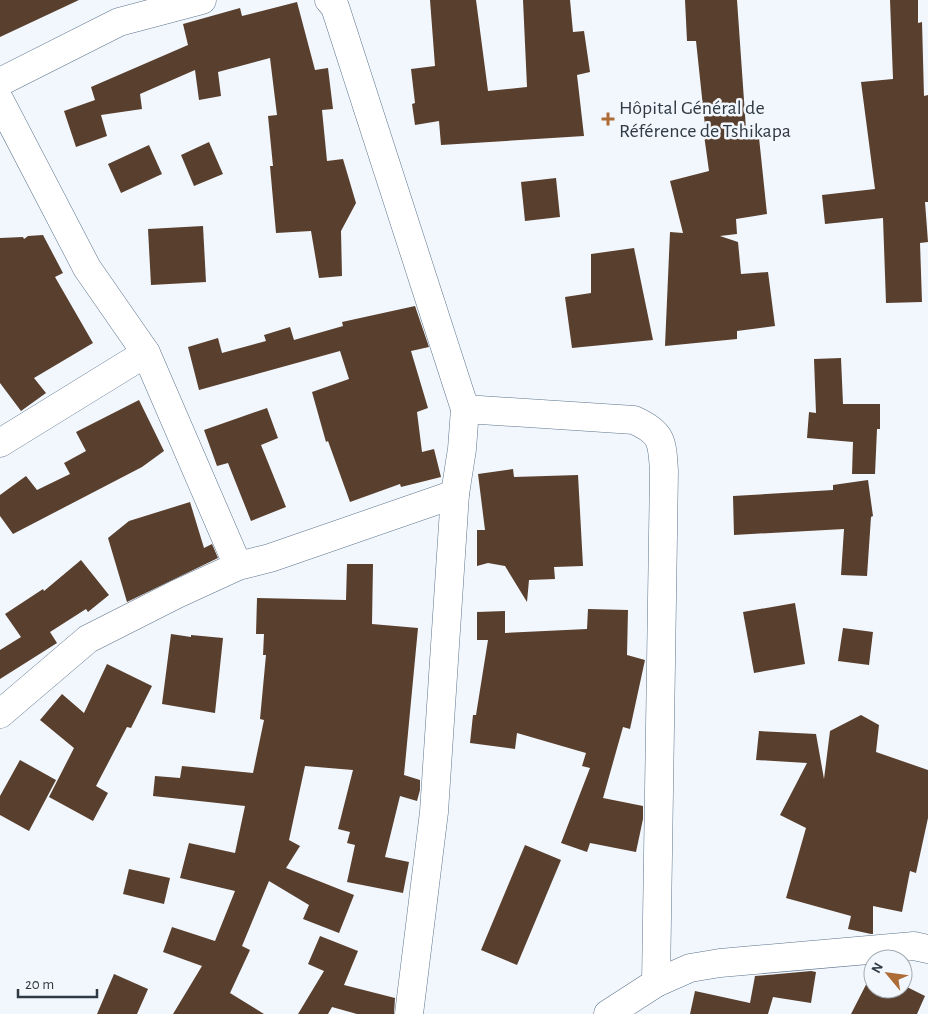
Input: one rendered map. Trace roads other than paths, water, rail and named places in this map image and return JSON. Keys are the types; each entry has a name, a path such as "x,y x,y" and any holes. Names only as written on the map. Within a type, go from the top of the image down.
{"street":[{"path":"0,82 120,22 202,0"},
{"path":"329,0 334,7 465,409 462,449 455,494 434,812 409,1014"},
{"path":"0,101 86,268 146,354 238,566"},
{"path":"0,443 146,354"},
{"path":"465,409 634,420 650,427 662,445 664,471 656,983"},
{"path":"0,714 88,639 238,566 270,558 455,494"},
{"path":"608,1014 656,983 690,968 720,963 914,946 928,949"}],"place":[{"name":"Hôpital Général de Référence de Tshikapa","path":"608,119"}]}
